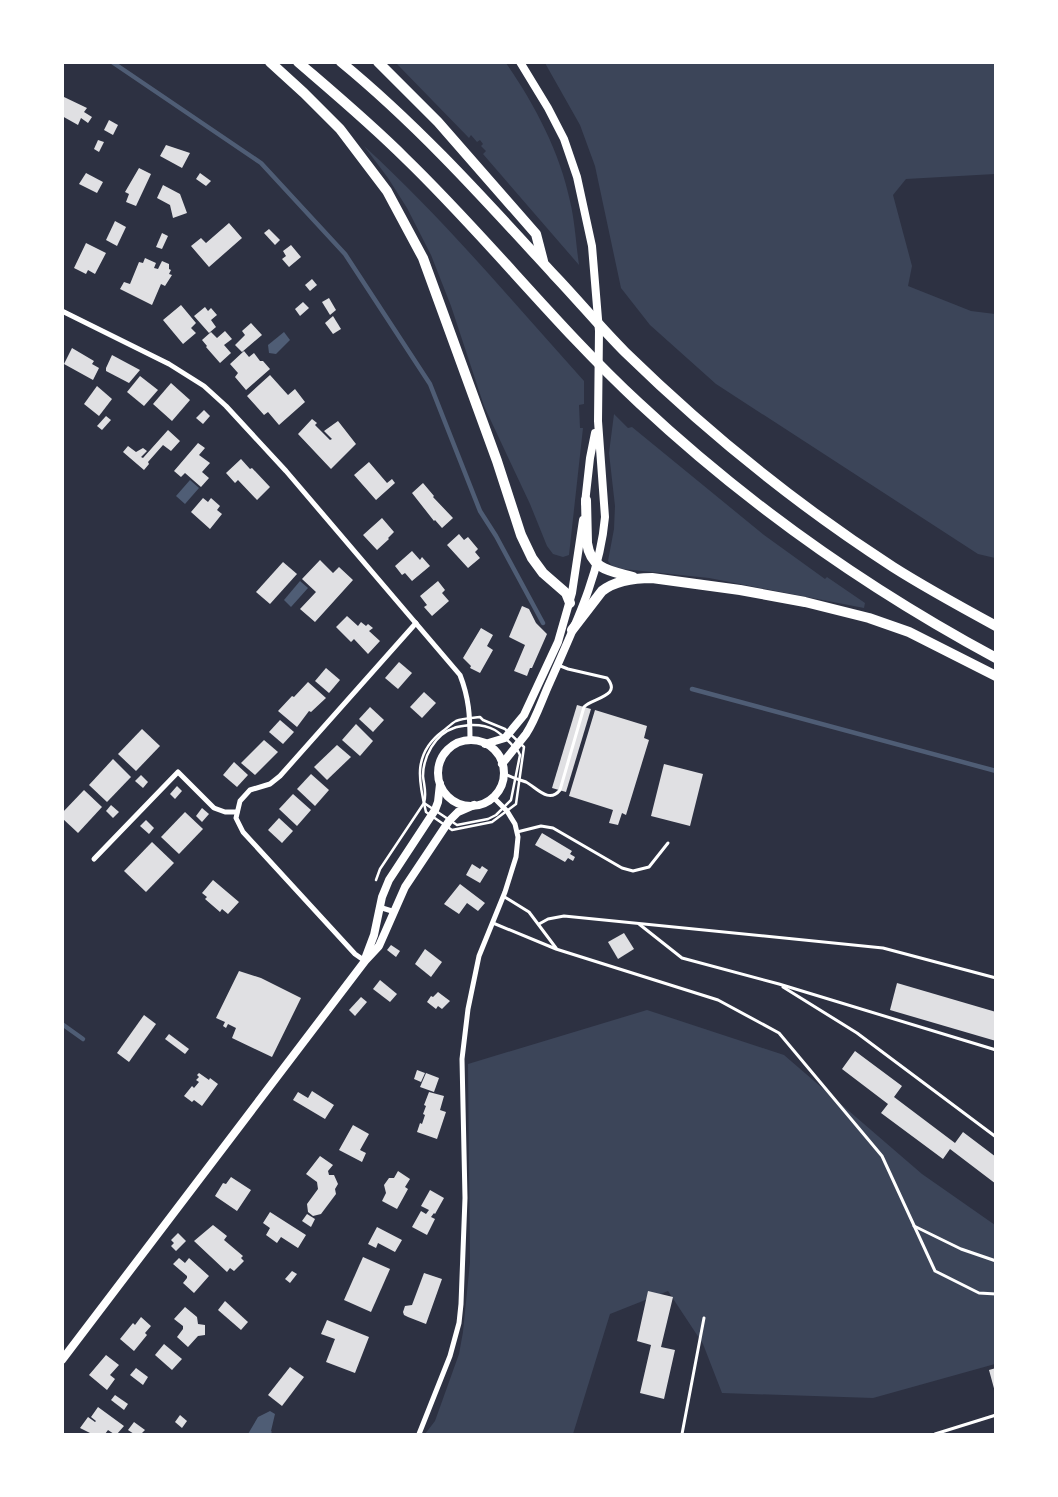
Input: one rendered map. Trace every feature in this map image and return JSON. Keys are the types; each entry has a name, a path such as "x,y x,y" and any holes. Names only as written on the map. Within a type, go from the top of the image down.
{"highway":[{"path":"270,62 340,129 387,191 423,258 497,461 521,535 532,558 543,573 566,593 570,603"},
{"path":"298,62 405,158 623,387 727,480 792,530 881,592 919,616 996,658"},
{"path":"341,62 424,137 624,351 694,416 745,459 805,505 893,567 996,626"},
{"path":"378,62 438,122 536,234 544,264"},
{"path":"586,500 588,550 593,561 606,570 638,578 684,581 740,590 805,602 869,618 909,632 996,676"},
{"path":"572,630 602,591 622,581 638,578"}],"street":[{"path":"502,764 533,720 572,630 597,564 605,517 598,421 599,331 592,246 577,177 564,139 520,62"},
{"path":"62,311 169,364 204,386 226,406 286,471 460,676 467,692 470,740"},
{"path":"485,744 497,741 510,734 524,715 558,642 570,603 586,500 590,458 598,421"},
{"path":"364,961 243,832 236,818 240,801 250,790 270,784 280,776 416,623"},
{"path":"62,1360 364,961 379,946 406,887 445,826 458,812 484,802 493,797 499,790 504,773 502,764 498,754 485,744 470,740 460,742 451,746 444,754 439,763 438,774 440,784 438,802 431,816 388,880 379,907 374,935 364,961"},
{"path":"94,859 178,772 214,808 225,812 237,812"},
{"path":"440,784 445,793 454,800 463,805 474,805"},
{"path":"419,1434 450,1356 458,1323 463,1284 465,1198 462,1083 463,1042 468,1009 478,961 514,865 518,843 512,817 493,797"},
{"path":"379,907 395,912"}],"lane":[{"path":"504,773 511,778 525,782 544,795 551,796 557,794 560,790 584,707 588,703 610,693 611,683 607,678 568,670 557,665"},
{"path":"517,832 541,826 553,828 622,868 634,871 649,867 668,843"},
{"path":"503,896 524,909 539,924 556,949"},
{"path":"539,924 548,919 564,916 882,948 996,978"},
{"path":"492,923 556,949 718,1000 779,1033 882,1156 935,1271 978,1293 996,1294"},
{"path":"639,924 682,958 778,984 996,1050"},
{"path":"778,984 857,1033 996,1137"},
{"path":"914,1226 962,1249 996,1261"},
{"path":"682,1434 704,1318"},
{"path":"935,1434 996,1415"}],"path":[{"path":"480,717 505,729 524,749 516,804 492,822 452,830 426,812 420,778 420,764 425,749 433,738 457,721 470,719 480,717"}],"shaded area":[{"path":"396,63 506,63 536,111 560,164 572,209 579,265 483,154 486,151 481,146 483,144 480,140 477,142 471,135 469,138"},
{"path":"545,63 995,63 995,174 906,179 893,195 912,266 908,286 971,311 995,314 995,558 978,554 716,384 650,325 621,288 595,166 580,125"},
{"path":"364,146 422,202 504,290 584,381 584,404 579,405 580,428 583,428 569,555 563,557 553,554 547,546 530,504 484,406 451,306 431,255 407,208"},
{"path":"284,332 290,340 276,354 269,353 268,345"},
{"path":"614,414 628,428 632,427 764,535 825,579 827,577 865,603 864,608 709,578 623,569 612,566 608,561 614,529 615,506 609,453"},
{"path":"190,480 199,488 185,504 176,496"},
{"path":"300,581 308,588 291,607 284,600"},
{"path":"647,1010 784,1055 922,1174 995,1225 995,1364 873,1398 722,1393 703,1344 668,1291 610,1314 573,1434 425,1434 435,1421 459,1354 463,1332 470,1262 468,1064"},
{"path":"270,1411 275,1414 272,1432 270,1434 248,1434 258,1417"}],"building":[{"path":"64,97 87,108 84,112 92,117 88,123 81,118 78,125 62,116 62,100"},
{"path":"109,120 118,125 113,135 104,130"},
{"path":"98,140 104,142 99,152 94,149"},
{"path":"166,145 190,153 182,168 160,156"},
{"path":"139,168 151,174 136,206 126,202 129,194 125,192"},
{"path":"86,173 103,182 97,193 79,184"},
{"path":"200,173 211,181 206,186 196,179"},
{"path":"163,185 180,194 187,213 173,218 170,205 157,198"},
{"path":"115,221 126,227 117,246 106,240"},
{"path":"229,223 242,238 209,267 191,246 201,238 206,243"},
{"path":"269,229 280,240 275,245 264,233"},
{"path":"162,233 168,236 162,249 156,247"},
{"path":"86,243 106,253 95,274 88,270 86,274 74,268"},
{"path":"291,245 301,257 289,267 282,259 286,256 283,251"},
{"path":"145,258 156,263 154,268 158,269 162,261 169,264 169,269 171,270 169,274 172,275 165,286 161,284 152,305 120,289 124,282 130,284 139,262 143,263"},
{"path":"312,279 317,285 310,291 305,285"},
{"path":"329,298 336,310 330,315 322,302"},
{"path":"303,302 309,308 300,316 295,309"},
{"path":"181,305 196,323 191,328 196,333 183,344 163,320"},
{"path":"205,307 208,311 211,308 217,315 211,320 216,327 209,333 194,316"},
{"path":"333,316 341,329 333,334 325,323"},
{"path":"251,323 262,335 242,352 235,345 245,335 242,331"},
{"path":"225,331 232,339 224,345 231,353 220,363 202,340 211,332 217,338"},
{"path":"72,348 94,361 92,364 99,368 93,380 64,364"},
{"path":"244,351 249,357 254,353 270,369 246,390 235,377 238,373 230,364"},
{"path":"112,355 140,370 129,383 106,371"},
{"path":"270,375 288,395 295,389 305,402 279,425 268,412 264,415 247,396"},
{"path":"140,376 158,390 144,406 127,392"},
{"path":"171,383 190,400 172,421 153,404"},
{"path":"97,386 112,399 99,416 84,404"},
{"path":"204,410 210,416 203,424 196,418"},
{"path":"106,416 111,420 102,430 97,426"},
{"path":"312,419 317,423 315,425 330,440 332,439 324,431 338,421 356,444 331,469 298,434"},
{"path":"168,430 180,441 171,451 163,445 148,462 149,464 144,470 123,452 128,446 136,452 143,448 147,451 141,457 143,458"},
{"path":"198,443 205,448 199,455 210,463 202,472 209,478 201,487 185,473 181,477 174,471"},
{"path":"241,459 270,487 257,500 238,480 235,483 226,473"},
{"path":"369,462 387,483 392,479 395,483 376,500 354,475"},
{"path":"423,483 433,497 453,518 442,528 434,521 412,493"},
{"path":"203,498 208,502 211,498 220,506 217,510 222,514 210,529 191,512"},
{"path":"382,518 394,532 377,550 363,535"},
{"path":"459,534 464,540 468,537 478,549 475,552 480,558 468,568 447,545"},
{"path":"412,551 420,560 422,557 430,566 412,581 405,573 402,575 395,566"},
{"path":"320,560 333,573 339,567 353,580 315,622 300,609 316,592 302,579"},
{"path":"283,562 297,574 270,604 256,592"},
{"path":"438,581 445,590 442,593 449,601 432,616 424,607 427,605 420,596"},
{"path":"522,606 529,609 536,623 547,634 527,676 514,671 525,645 509,637"},
{"path":"347,616 358,626 361,622 373,628 369,631 380,641 368,654 354,639 351,642 336,627"},
{"path":"481,628 493,635 487,646 493,650 480,673 470,668 471,666 463,658"},
{"path":"399,662 412,673 398,689 385,678"},
{"path":"326,668 340,680 329,693 315,681"},
{"path":"308,682 326,698 311,712 309,711 297,727 278,711"},
{"path":"424,692 436,703 422,718 410,707"},
{"path":"577,705 591,709 566,792 552,788"},
{"path":"370,707 384,720 373,732 359,719"},
{"path":"595,710 647,726 644,738 649,740 626,815 622,813 618,825 609,823 613,810 569,796"},
{"path":"280,720 294,732 283,744 269,732"},
{"path":"356,724 373,741 360,756 342,740"},
{"path":"142,729 160,746 136,771 118,754"},
{"path":"264,740 278,752 255,775 241,763"},
{"path":"337,745 351,757 327,780 314,767"},
{"path":"113,759 131,777 107,802 89,785"},
{"path":"234,762 248,775 237,787 223,775"},
{"path":"664,764 703,774 690,826 651,816"},
{"path":"311,774 329,790 315,806 297,789"},
{"path":"141,775 148,782 143,788 135,781"},
{"path":"177,786 182,791 175,799 170,794"},
{"path":"84,790 102,807 78,833 62,818 62,813"},
{"path":"293,794 311,810 297,826 279,809"},
{"path":"111,805 119,812 113,818 106,811"},
{"path":"202,808 209,814 202,822 196,816"},
{"path":"185,812 203,829 179,854 161,837"},
{"path":"279,818 293,831 282,843 268,830"},
{"path":"146,820 154,828 149,834 140,826"},
{"path":"542,833 572,851 570,854 575,857 573,861 568,858 565,862 535,845"},
{"path":"152,842 174,863 146,892 124,871"},
{"path":"472,864 480,869 482,866 488,870 480,883 466,875"},
{"path":"213,880 239,902 228,914 222,909 220,912 205,899 207,897 202,893"},
{"path":"460,884 485,903 478,911 467,903 459,914 444,904"},
{"path":"624,933 634,949 618,959 608,942"},
{"path":"391,945 400,951 396,957 387,950"},
{"path":"425,949 442,962 431,977 415,964"},
{"path":"239,971 261,978 301,998 272,1057 232,1038 236,1028 228,1024 226,1028 223,1026 225,1022 216,1018"},
{"path":"380,980 397,994 390,1002 373,989"},
{"path":"897,983 996,1012 996,1041 890,1010"},
{"path":"438,992 450,1001 442,1009 438,1006 436,1009 427,1002 431,996 433,997"},
{"path":"361,997 367,1002 355,1016 349,1010"},
{"path":"144,1015 156,1024 129,1062 117,1053"},
{"path":"169,1034 189,1049 185,1054 165,1039"},
{"path":"855,1051 902,1086 894,1097 955,1143 963,1132 996,1157 996,1184 950,1149 943,1159 881,1113 888,1104 842,1069"},
{"path":"417,1070 425,1073 421,1082 414,1079"},
{"path":"199,1073 218,1084 202,1106 184,1096 192,1086 194,1088 199,1082 196,1080 199,1077 197,1075"},
{"path":"426,1073 439,1078 434,1092 420,1087"},
{"path":"312,1091 334,1105 325,1119 293,1100 298,1092 308,1098"},
{"path":"429,1092 444,1096 440,1110 446,1112 437,1139 417,1132 425,1115 423,1114 426,1106 424,1105"},
{"path":"353,1125 369,1134 360,1150 366,1153 362,1162 339,1150"},
{"path":"320,1156 333,1165 328,1171 329,1175 334,1175 338,1184 335,1189 336,1194 321,1214 313,1216 308,1212 307,1204 318,1189 317,1182 306,1174"},
{"path":"398,1171 410,1179 405,1187 408,1189 397,1209 382,1201 386,1193 384,1185 389,1178 394,1178"},
{"path":"231,1177 251,1190 237,1211 215,1196 223,1183 226,1184"},
{"path":"430,1190 444,1198 435,1214 431,1217 435,1219 427,1235 412,1227 421,1211 426,1214 429,1210 421,1206"},
{"path":"270,1212 306,1235 298,1248 281,1237 277,1243 266,1235 270,1228 263,1223"},
{"path":"307,1214 315,1219 311,1227 302,1221"},
{"path":"213,1225 227,1236 224,1240 243,1256 241,1258 244,1261 234,1271 230,1268 227,1272 194,1241"},
{"path":"377,1227 402,1240 395,1252 378,1243 376,1248 368,1244"},
{"path":"178,1233 186,1241 176,1251 171,1246 174,1243 171,1240"},
{"path":"363,1257 390,1269 371,1312 344,1300"},
{"path":"179,1258 185,1263 189,1258 209,1276 194,1293 183,1283 187,1276 173,1264"},
{"path":"292,1271 297,1274 290,1283 285,1279"},
{"path":"424,1273 442,1279 426,1324 404,1315 403,1312 405,1306 412,1305"},
{"path":"648,1291 673,1297 661,1347 675,1350 664,1399 640,1393 651,1345 637,1341"},
{"path":"225,1301 248,1322 241,1330 218,1310"},
{"path":"185,1307 197,1317 198,1324 205,1325 205,1335 198,1336 188,1347 177,1337 183,1326 174,1319"},
{"path":"141,1317 151,1326 145,1333 147,1335 134,1351 120,1339 133,1323 135,1325"},
{"path":"327,1320 369,1337 355,1373 326,1362 335,1339 321,1334"},
{"path":"164,1344 182,1359 172,1370 155,1355"},
{"path":"106,1355 119,1365 110,1375 115,1379 107,1390 89,1375"},
{"path":"290,1367 304,1377 282,1406 268,1395"},
{"path":"136,1368 148,1377 143,1385 130,1375"},
{"path":"996,1368 996,1391 995,1392 989,1370"},
{"path":"115,1395 128,1404 124,1410 111,1400"},
{"path":"98,1407 124,1426 117,1434 108,1430 105,1434 92,1434 80,1428 88,1417 96,1421 91,1417"},
{"path":"180,1415 187,1421 182,1428 175,1422"},
{"path":"134,1422 145,1430 141,1434 134,1434 128,1430"}],"waterway":[{"path":"112,62 261,163 345,254 430,384 480,511 496,536 543,623"},
{"path":"692,689 996,771"},
{"path":"62,1024 83,1039"}]}
